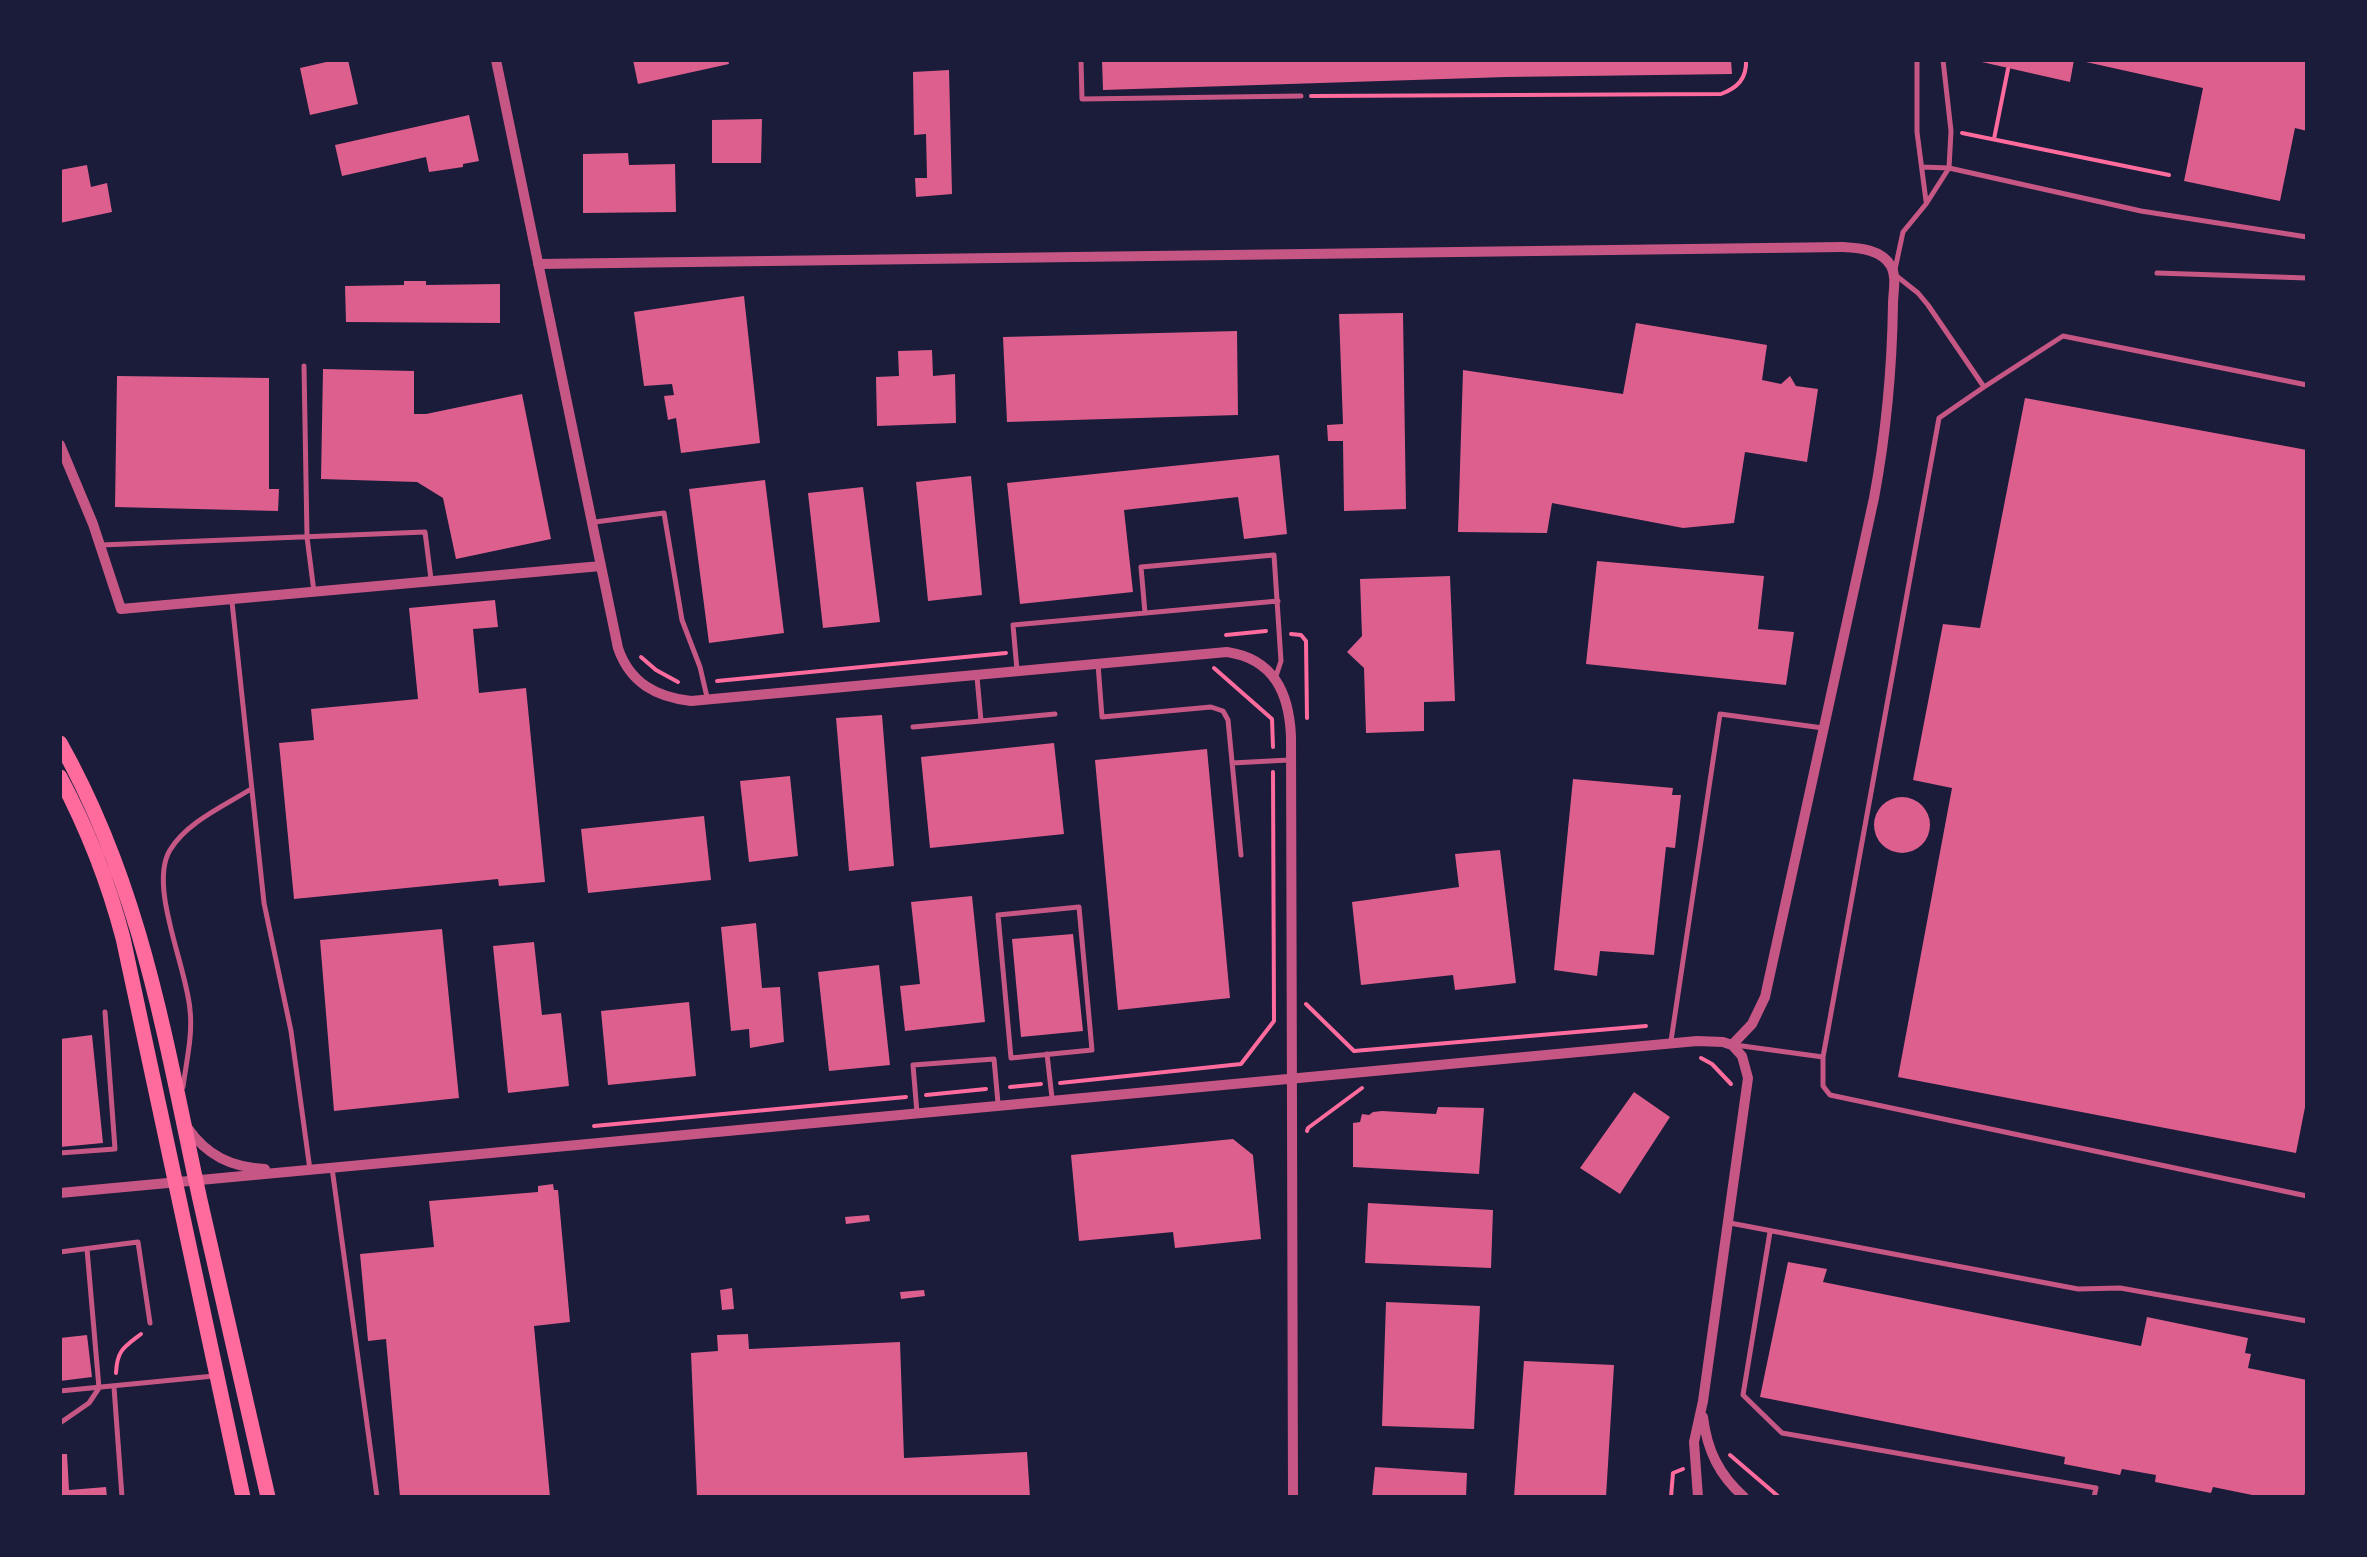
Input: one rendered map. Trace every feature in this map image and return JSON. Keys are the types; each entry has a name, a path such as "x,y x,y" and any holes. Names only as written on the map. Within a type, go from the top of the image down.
{"main road":[{"path":"60,743 100,822 155,986 268,1497"},
{"path":"60,776 94,850 116,912 243,1497"}],"street":[{"path":"496,60 618,648 635,679 648,689 676,699 708,700 1228,652 1260,663 1285,696 1290,715 1291,760 1293,1497"},
{"path":"538,264 1842,247 1878,254 1894,274 1891,372 1880,464 1766,997 1752,1024 1732,1045"},
{"path":"60,445 101,545 120,609 601,566"},
{"path":"60,1193 1711,1041 1732,1045 1742,1056 1748,1078 1694,1442 1698,1497"},
{"path":"185,1124 204,1148 231,1164 306,1170"},
{"path":"1702,1401 1712,1456 1744,1497"}],"lane":[{"path":"1080,60 1082,99 1302,96"},
{"path":"1918,60 1917,132 1926,204"},
{"path":"1943,60 1951,131 1949,168 1903,232 1894,274 1918,292 1984,387"},
{"path":"1922,167 1949,168 2141,211 2307,237"},
{"path":"2158,273 2307,278"},
{"path":"2307,385 2063,336 1940,418 1823,1056 1823,1086 1830,1095 2307,1196"},
{"path":"304,366 307,537 314,592"},
{"path":"592,522 664,513 682,620 708,700"},
{"path":"101,545 425,532 432,581"},
{"path":"1145,613 1141,567 1274,554 1282,662 1275,679"},
{"path":"232,599 264,903 291,1031 306,1170"},
{"path":"1017,670 1013,625 1278,600"},
{"path":"1098,663 1102,717 1220,708 1228,720 1241,855"},
{"path":"977,674 981,720"},
{"path":"912,726 1055,714"},
{"path":"1671,1044 1720,714 1824,728"},
{"path":"1232,763 1291,760"},
{"path":"181,1105 190,1010 164,893 164,864 172,847 191,828 252,789"},
{"path":"1079,908 1092,1050 1048,1054 1012,1058 998,915 1079,908"},
{"path":"60,1153 115,1149 105,1012"},
{"path":"1732,1045 1823,1056"},
{"path":"1048,1054 1052,1101"},
{"path":"917,1114 913,1065 994,1059 998,1106"},
{"path":"332,1168 377,1497"},
{"path":"1727,1222 2078,1289 2120,1288 2307,1322"},
{"path":"1770,1230 1743,1395 1782,1433 2096,1488 2094,1497"},
{"path":"60,1252 138,1242 150,1323"},
{"path":"60,1423 89,1402 99,1388 87,1249"},
{"path":"60,1391 217,1376"},
{"path":"114,1387 122,1497"}],"path":[{"path":"1302,96 1720,94 1736,88 1746,70 1746,60"},
{"path":"1994,139 2008,69"},
{"path":"1951,131 2169,175"},
{"path":"636,650 656,670 688,684 1016,652"},
{"path":"594,1126 1241,1064 1274,1020 1272,719 1214,668"},
{"path":"1306,1004 1354,1050 1646,1026"},
{"path":"1688,1055 1712,1064 1724,1074 1734,1093"},
{"path":"1307,1135 1308,1128 1366,1086"},
{"path":"114,1387 117,1358 126,1344 141,1336 150,1323"},
{"path":"1726,1451 1779,1497"},
{"path":"1671,1497 1672,1473 1684,1468"}],"building":[{"path":"348,60 358,104 310,115 300,68"},
{"path":"633,60 728,60 729,64 638,84"},
{"path":"1102,60 1731,60 1732,74 1103,90"},
{"path":"1973,60 2074,60 2070,82"},
{"path":"2077,60 2307,60 2307,131 2295,128 2280,201 2184,181 2203,88"},
{"path":"949,70 952,194 916,197 915,178 927,178 926,134 914,135 913,72"},
{"path":"469,115 479,161 429,172 426,157 342,176 335,145"},
{"path":"762,119 761,163 712,163 712,120"},
{"path":"628,153 629,165 675,164 676,212 583,213 583,154"},
{"path":"87,165 91,187 107,183 112,212 60,223 60,170"},
{"path":"404,281 426,281 426,285 500,284 500,323 346,322 345,286 404,285"},
{"path":"744,296 760,443 681,453 676,418 668,420 664,396 674,395 672,384 644,386 634,312"},
{"path":"1403,313 1406,509 1344,511 1343,441 1328,441 1327,425 1343,424 1339,314"},
{"path":"1636,323 1767,345 1762,380 1781,384 1790,376 1796,386 1818,389 1807,462 1745,452 1734,523 1683,528 1552,503 1547,533 1458,532 1463,370 1623,394"},
{"path":"1237,331 1238,415 1007,422 1003,337"},
{"path":"932,350 933,376 955,374 956,423 877,426 876,377 899,376 898,351"},
{"path":"323,369 414,371 414,414 522,394 551,539 456,559 443,498 417,482 321,479"},
{"path":"117,376 269,378 269,489 279,489 278,511 115,507"},
{"path":"2025,398 2307,450 2307,1097 2296,1153 1898,1077 1952,788 1913,780 1943,624 1980,628"},
{"path":"1279,455 1287,534 1244,539 1238,497 1124,510 1133,592 1020,604 1007,483"},
{"path":"971,476 982,595 928,601 916,482"},
{"path":"765,480 784,633 709,643 689,489"},
{"path":"863,487 880,622 823,628 808,493"},
{"path":"1597,561 1764,576 1758,629 1794,632 1786,685 1586,664"},
{"path":"1450,576 1455,701 1424,702 1424,731 1366,733 1364,668 1347,652 1362,636 1360,579"},
{"path":"495,600 498,627 473,629 479,693 526,688 545,882 499,886 498,879 294,899 279,743 314,740 311,709 418,699 409,608"},
{"path":"882,715 894,866 849,871 836,718"},
{"path":"1054,743 1064,834 930,848 921,757"},
{"path":"1207,749 1230,998 1118,1010 1095,760"},
{"path":"790,776 798,856 749,862 740,781"},
{"path":"1573,779 1673,788 1672,795 1681,795 1675,848 1666,847 1654,955 1600,951 1597,976 1554,970"},
{"path":"1902,797 1921,806 1930,825 1921,844 1902,853 1883,844 1874,825 1883,806"},
{"path":"704,816 711,880 588,893 581,829"},
{"path":"1500,850 1516,983 1455,990 1453,975 1361,985 1352,902 1459,887 1455,854"},
{"path":"972,896 985,1022 905,1031 900,986 920,984 911,902"},
{"path":"756,923 762,988 780,987 784,1042 750,1048 749,1029 731,1031 721,927"},
{"path":"442,929 459,1098 334,1111 320,940"},
{"path":"1073,934 1083,1031 1021,1037 1012,939"},
{"path":"534,942 542,1015 561,1013 569,1086 508,1093 493,946"},
{"path":"879,965 890,1065 829,1071 818,972"},
{"path":"689,1002 696,1076 608,1085 601,1011"},
{"path":"92,1035 103,1143 60,1147 60,1039"},
{"path":"1634,1092 1670,1117 1620,1194 1580,1168"},
{"path":"1438,1107 1484,1108 1479,1174 1353,1167 1353,1123 1360,1122 1362,1114 1436,1114"},
{"path":"1233,1139 1253,1155 1261,1239 1175,1248 1173,1232 1079,1241 1071,1155"},
{"path":"553,1184 554,1190 558,1190 570,1322 534,1326 550,1497 400,1497 386,1339 368,1341 360,1254 434,1247 429,1201 538,1192 538,1186"},
{"path":"1368,1203 1493,1210 1491,1268 1365,1263"},
{"path":"869,1215 870,1221 846,1224 845,1217"},
{"path":"1788,1262 1827,1269 1823,1282 2141,1346 2147,1317 2248,1338 2248,1368 2307,1380 2304,1497 2262,1497 2213,1487 2211,1493 2155,1482 2156,1475 2122,1469 2120,1475 2064,1464 2065,1457 1760,1397"},
{"path":"732,1288 734,1309 722,1310 720,1290"},
{"path":"924,1290 925,1296 901,1299 900,1292"},
{"path":"1386,1302 1480,1306 1474,1429 1382,1426"},
{"path":"748,1334 749,1349 900,1342 904,1458 1027,1452 1030,1497 697,1497 691,1353 718,1351 717,1335"},
{"path":"87,1335 92,1377 60,1381 60,1338"},
{"path":"1524,1361 1614,1365 1606,1497 1514,1497"},
{"path":"60,1454 67,1454 69,1490 106,1487 107,1497 60,1497"},
{"path":"1375,1467 1467,1473 1466,1497 1372,1497"}]}
